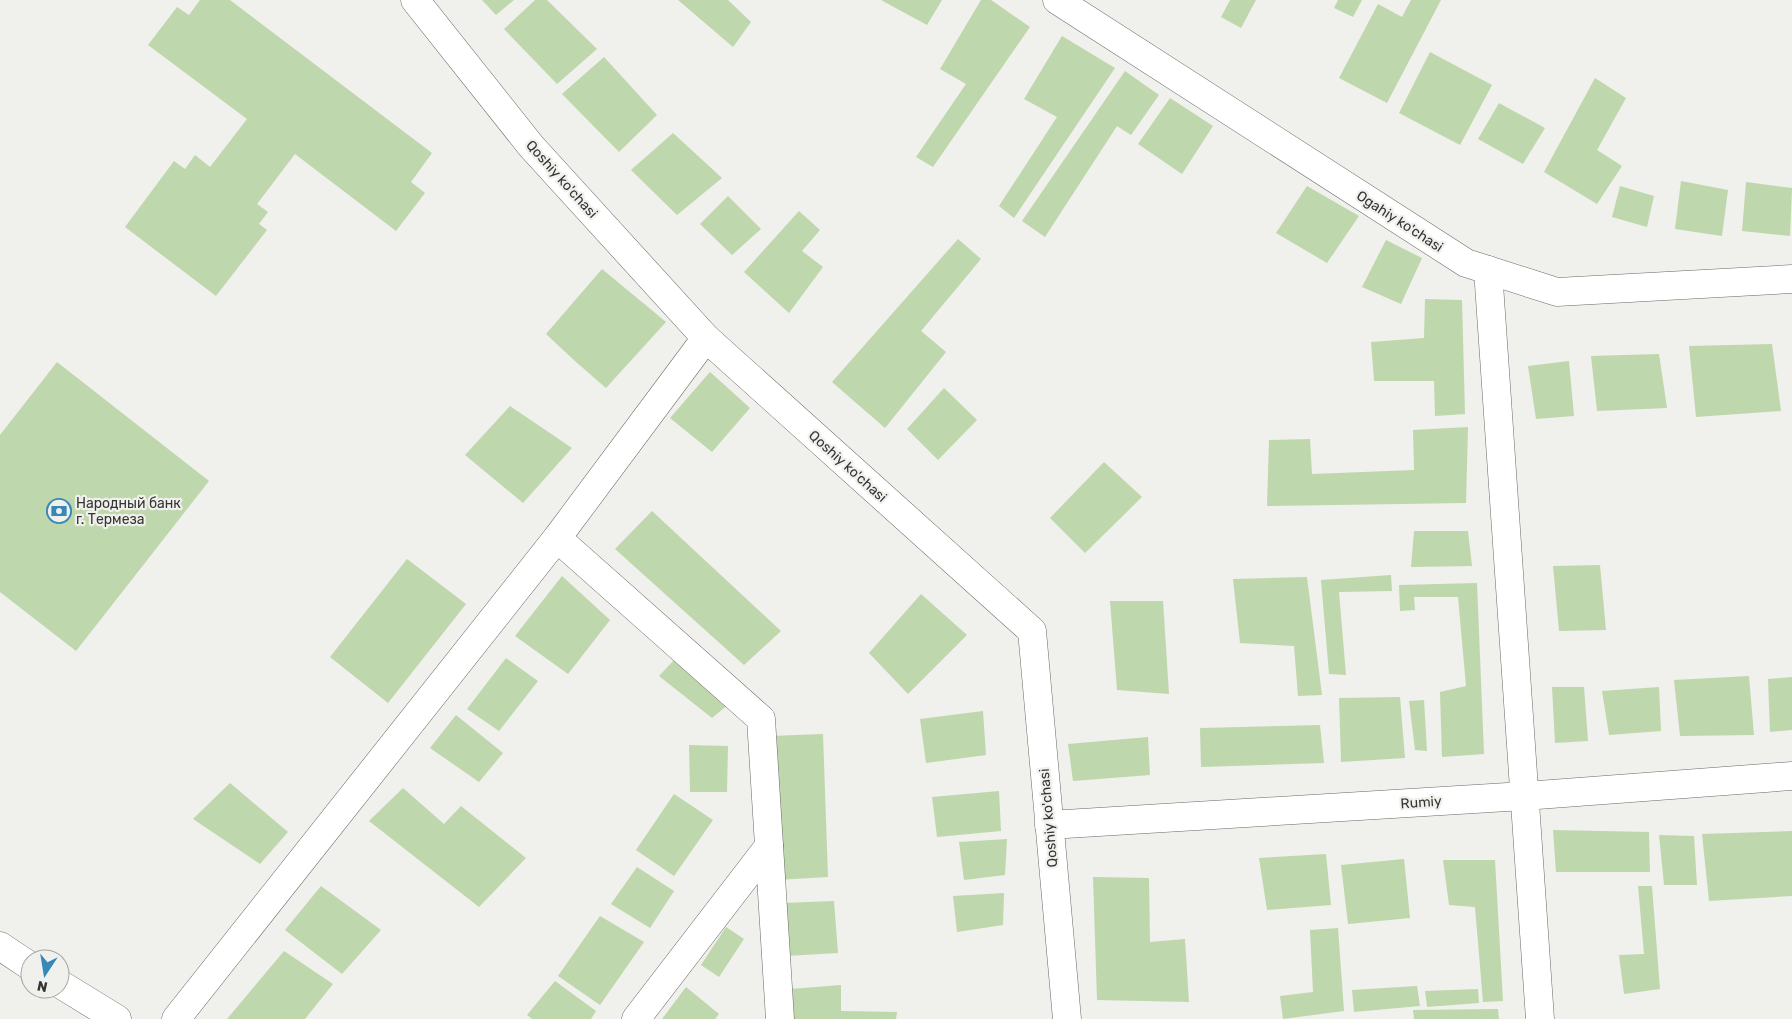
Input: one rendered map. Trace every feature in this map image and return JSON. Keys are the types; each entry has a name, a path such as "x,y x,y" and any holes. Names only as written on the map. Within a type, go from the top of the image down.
{"street":[{"name":"Qoshiy ko'chasi","path":"415,0 531,146 706,338 1032,631 1066,1019"},
{"name":"Ogahiy ko'chasi","path":"1057,0 1466,263 1557,292 1792,279"},
{"path":"1488,270 1540,1019"},
{"path":"176,1019 557,538 706,338"},
{"path":"557,538 761,719 780,1019"},
{"name":"Rumiy","path":"1049,826 1524,796 1792,776"},
{"path":"636,1019 769,846"},
{"path":"70,990 117,1019"}],"building":[{"path":"200,0 230,0 432,153 411,182 425,193 396,231 295,154 257,204 268,212 259,224 267,230 216,296 125,227 174,161 185,169 195,155 210,167 247,119 148,45 177,7 189,15"},
{"path":"482,0 514,0 496,15"},
{"path":"535,0 547,0 597,49 557,84 504,29"},
{"path":"678,0 728,0 751,22 733,47"},
{"path":"881,0 942,0 927,25"},
{"path":"981,0 991,0 1030,27 933,167 916,157 966,84 940,69"},
{"path":"1230,0 1256,0 1241,28 1221,17"},
{"path":"1338,0 1362,0 1353,17 1334,8"},
{"path":"1411,0 1441,0 1387,103 1339,78 1378,4 1402,17"},
{"path":"1062,36 1115,68 1014,218 999,206 1057,117 1024,99"},
{"path":"1430,52 1492,85 1460,145 1399,113"},
{"path":"604,57 657,115 619,152 562,94"},
{"path":"1125,71 1159,95 1131,135 1117,126 1045,237 1022,221"},
{"path":"1595,78 1626,98 1597,150 1622,166 1597,204 1544,172"},
{"path":"1170,98 1213,126 1182,174 1138,144"},
{"path":"1499,103 1545,128 1523,164 1478,139"},
{"path":"673,133 722,178 677,215 631,170"},
{"path":"1681,181 1728,190 1722,236 1675,229"},
{"path":"1746,182 1792,188 1790,236 1742,231"},
{"path":"1307,186 1359,216 1327,263 1276,233"},
{"path":"1620,186 1654,196 1647,227 1612,217"},
{"path":"728,196 761,229 732,255 700,224"},
{"path":"799,211 820,230 802,251 823,267 789,313 744,272"},
{"path":"958,239 981,259 921,331 946,352 885,428 832,382"},
{"path":"1386,240 1422,258 1401,304 1362,287"},
{"path":"602,269 666,322 606,388 546,334"},
{"path":"1425,299 1462,300 1465,414 1435,416 1434,381 1374,381 1371,342 1424,338"},
{"path":"1772,344 1781,411 1696,417 1689,346"},
{"path":"1659,354 1667,408 1597,411 1591,356"},
{"path":"1569,361 1574,416 1536,419 1528,366"},
{"path":"57,362 209,481 76,651 0,592 0,435"},
{"path":"710,372 750,408 712,452 670,418"},
{"path":"944,388 977,420 938,460 907,429"},
{"path":"510,406 572,448 523,503 465,455"},
{"path":"1468,427 1466,503 1267,506 1269,440 1310,439 1312,474 1414,470 1413,430"},
{"path":"1104,462 1142,497 1085,553 1050,518"},
{"path":"652,511 781,631 744,665 615,549"},
{"path":"1414,531 1468,531 1472,566 1411,567"},
{"path":"407,559 466,604 388,703 330,657"},
{"path":"1600,565 1606,630 1559,631 1553,566"},
{"path":"1391,575 1392,591 1339,592 1346,675 1329,674 1321,580"},
{"path":"562,576 610,620 568,674 515,636"},
{"path":"1307,577 1322,695 1298,696 1294,646 1240,643 1233,579"},
{"path":"1477,583 1484,754 1442,757 1440,692 1466,686 1458,597 1414,597 1415,610 1400,611 1399,585"},
{"path":"921,594 967,635 908,694 869,653"},
{"path":"1110,601 1163,601 1169,694 1117,690"},
{"path":"506,658 538,681 499,731 467,709"},
{"path":"675,659 730,703 712,718 659,676"},
{"path":"1749,676 1754,735 1680,736 1674,680"},
{"path":"1792,677 1792,730 1770,732 1768,679"},
{"path":"1552,687 1584,687 1588,741 1555,743"},
{"path":"1659,687 1661,731 1609,735 1602,691"},
{"path":"1400,697 1405,758 1341,762 1339,698"},
{"path":"1424,700 1427,751 1415,750 1409,701"},
{"path":"983,711 986,755 926,763 920,719"},
{"path":"456,715 503,753 479,782 430,748"},
{"path":"1320,725 1324,763 1201,767 1200,728"},
{"path":"823,734 828,877 776,880 770,736"},
{"path":"1148,737 1150,775 1073,781 1068,744"},
{"path":"689,745 728,746 727,792 690,792"},
{"path":"230,783 288,832 260,864 193,819"},
{"path":"403,788 444,824 461,806 526,858 479,907 369,821"},
{"path":"999,791 1001,831 937,837 932,797"},
{"path":"674,794 713,820 674,876 636,850"},
{"path":"1553,830 1649,832 1650,872 1556,872"},
{"path":"1792,831 1792,896 1709,901 1702,834"},
{"path":"1659,835 1694,836 1697,885 1664,885"},
{"path":"1007,839 1005,875 964,880 959,842"},
{"path":"1326,854 1331,905 1267,910 1259,858"},
{"path":"1404,859 1410,918 1348,924 1341,865"},
{"path":"1443,860 1495,860 1503,1001 1483,1002 1475,907 1449,905"},
{"path":"637,867 674,891 650,928 611,904"},
{"path":"1093,877 1149,878 1150,942 1185,939 1189,1002 1097,1000"},
{"path":"321,886 381,930 342,974 285,930"},
{"path":"1638,886 1652,886 1660,989 1624,994 1619,955 1644,954"},
{"path":"1004,893 1003,925 957,932 953,896"},
{"path":"834,901 838,953 786,956 782,903"},
{"path":"600,916 644,942 600,1005 558,976"},
{"path":"726,927 744,939 719,977 701,965"},
{"path":"1338,928 1344,1011 1283,1019 1280,996 1313,992 1310,930"},
{"path":"284,951 333,984 305,1019 227,1019"},
{"path":"555,981 596,1011 591,1019 532,1019 527,1015"},
{"path":"841,985 841,1011 897,1012 896,1019 791,1019 790,989"},
{"path":"1417,986 1420,1006 1354,1012 1352,990"},
{"path":"686,987 719,1014 715,1019 662,1019"},
{"path":"1478,989 1479,1003 1427,1007 1425,991"},
{"path":"1498,1009 1499,1019 1414,1019 1413,1010"}],"place":[{"name":"Народный банк г. Термеза","path":"59,511"}]}
